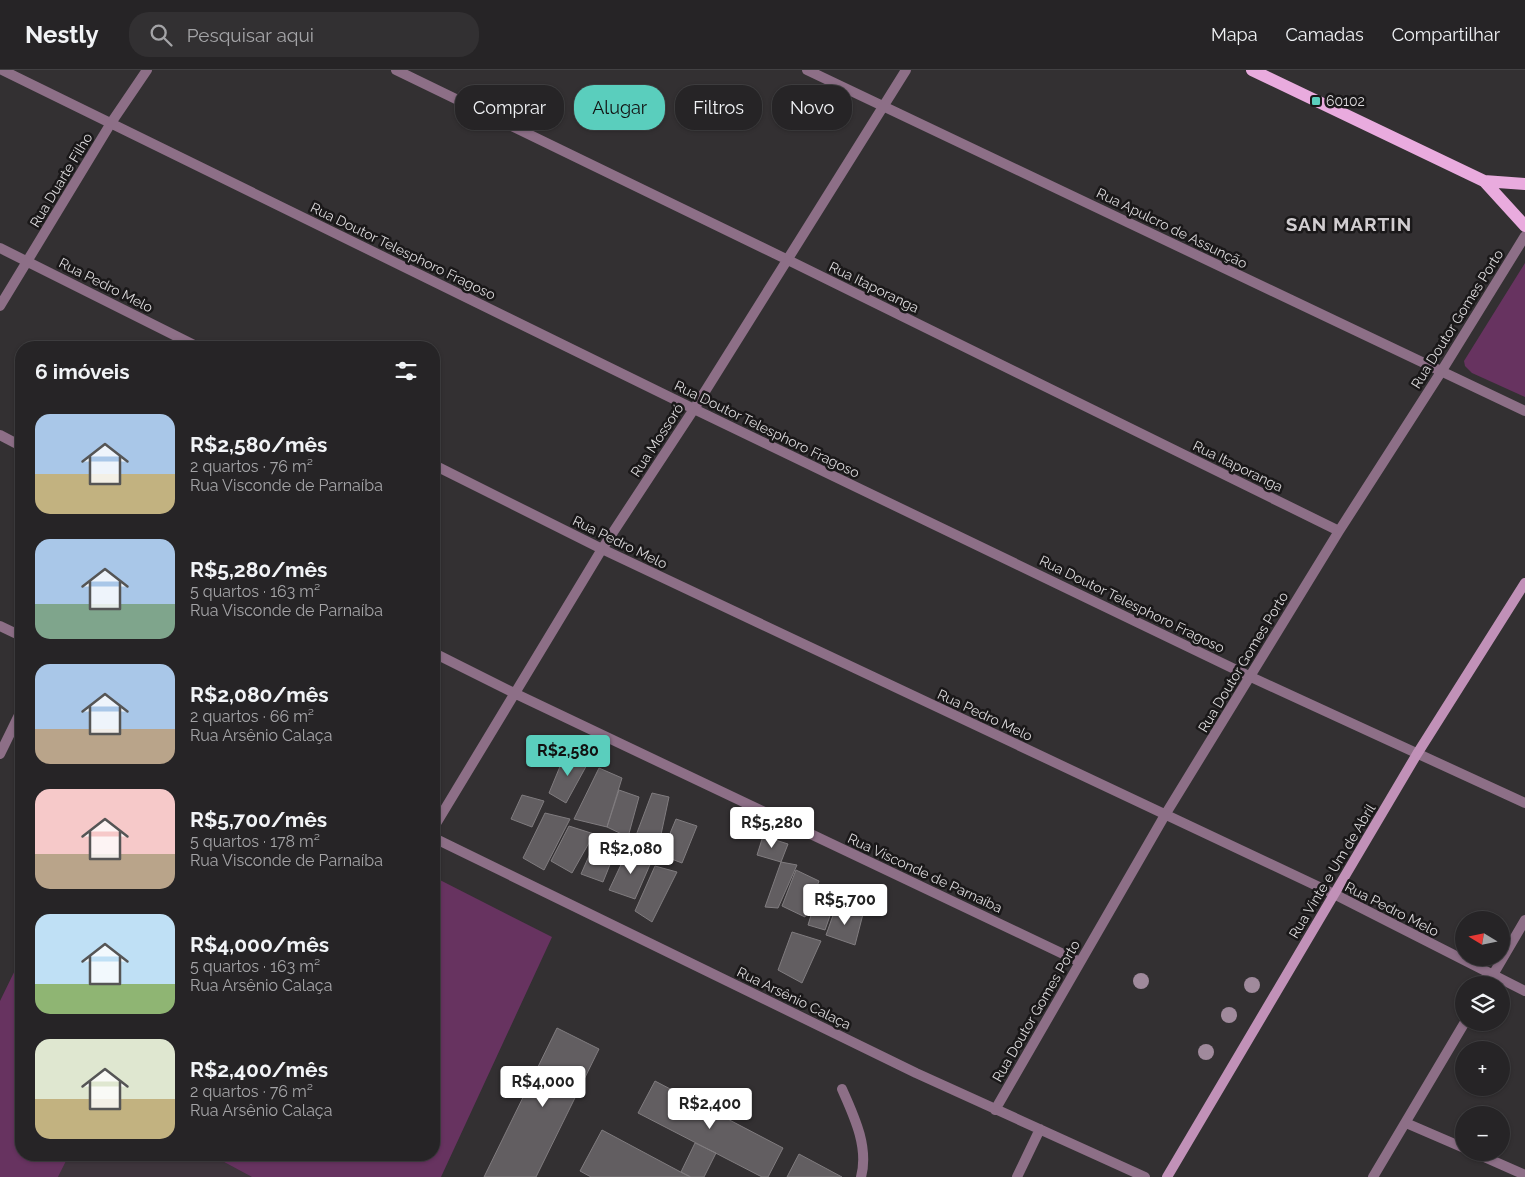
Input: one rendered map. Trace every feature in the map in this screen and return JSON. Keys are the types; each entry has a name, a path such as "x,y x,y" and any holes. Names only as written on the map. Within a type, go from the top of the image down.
{"main road":[{"path":"1252,70 1484,181 1525,184"},
{"path":"1484,181 1525,226"}],"street":[{"name":"Rua Doutor Telesphoro Fragoso","path":"2,70 694,409 1251,677 1525,803"},
{"name":"Rua Duarte Filho","path":"0,306 111,123 147,70"},
{"name":"Rua Itaporanga","path":"396,70 1339,531"},
{"name":"Rua Apulcro de Assunção","path":"807,70 1525,411"},
{"name":"Rua Mossoró","path":"440,817 602,549 694,409 906,70"},
{"name":"Rua Doutor Gomes Porto","path":"995,1110 1164,815 1251,677 1339,531 1525,236"},
{"name":"Rua Pedro Melo","path":"0,248 186,341"},
{"path":"0,435 15,443"},
{"name":"Rua Pedro Melo","path":"440,468 602,549 1334,894 1492,976"},
{"name":"Rua Vinte e Um de Abril","path":"1167,1177 1417,754 1525,582"},
{"path":"0,626 15,633"},
{"name":"Rua Visconde de Parnaíba","path":"440,656 1080,962"},
{"path":"0,754 15,723"},
{"name":"Rua Arsênio Calaça","path":"440,841 916,1073 1145,1177"},
{"path":"1492,976 1525,920"},
{"name":"Rua Pedro Melo","path":"1510,984 1525,991"},
{"path":"1373,1177 1460,1031"},
{"path":"842,1089 856,1121 862,1147 863,1169 861,1177"},
{"path":"1406,1123 1455,1144"},
{"path":"1017,1177 1040,1129"},
{"path":"1493,1161 1525,1175"}],"shaded area":[{"path":"1525,263 1525,397 1472,373 1465,366 1464,361"},
{"path":"440,880 552,937 441,1177 252,1177 222,1161 440,1161"},
{"path":"15,970 15,1161 66,1161 58,1177 0,1177 0,1001"},
{"path":"66,1161 222,1161 252,1177 58,1177"}],"building":[{"path":"566,752 589,761 566,803 549,793"},
{"path":"599,768 622,778 607,827 574,819"},
{"path":"619,790 639,797 628,837 607,827"},
{"path":"652,793 669,797 656,858 632,846"},
{"path":"522,795 544,801 532,827 511,819"},
{"path":"545,813 570,819 544,870 523,858"},
{"path":"676,819 697,826 682,863 661,855"},
{"path":"569,826 594,834 572,873 551,861"},
{"path":"763,836 788,844 781,862 757,855"},
{"path":"596,840 617,847 603,882 581,874"},
{"path":"627,852 652,860 635,899 609,890"},
{"path":"781,862 797,865 778,908 765,907"},
{"path":"655,866 677,872 652,922 635,911"},
{"path":"796,870 819,881 805,917 782,906"},
{"path":"820,886 839,890 825,930 808,925"},
{"path":"836,907 863,914 855,945 826,935"},
{"path":"792,932 821,941 802,983 778,970"},
{"path":"557,1028 599,1049 536,1177 484,1177"},
{"path":"655,1081 783,1148 768,1177 762,1177 638,1113"},
{"path":"602,1130 690,1177 591,1177 580,1171"},
{"path":"695,1143 716,1153 704,1177 691,1177 681,1172"},
{"path":"799,1154 842,1177 787,1177"}],"place":[{"name":"60102","path":"1316,101"}],"district":[{"name":"SAN MARTIN","path":"1349,224"}]}
